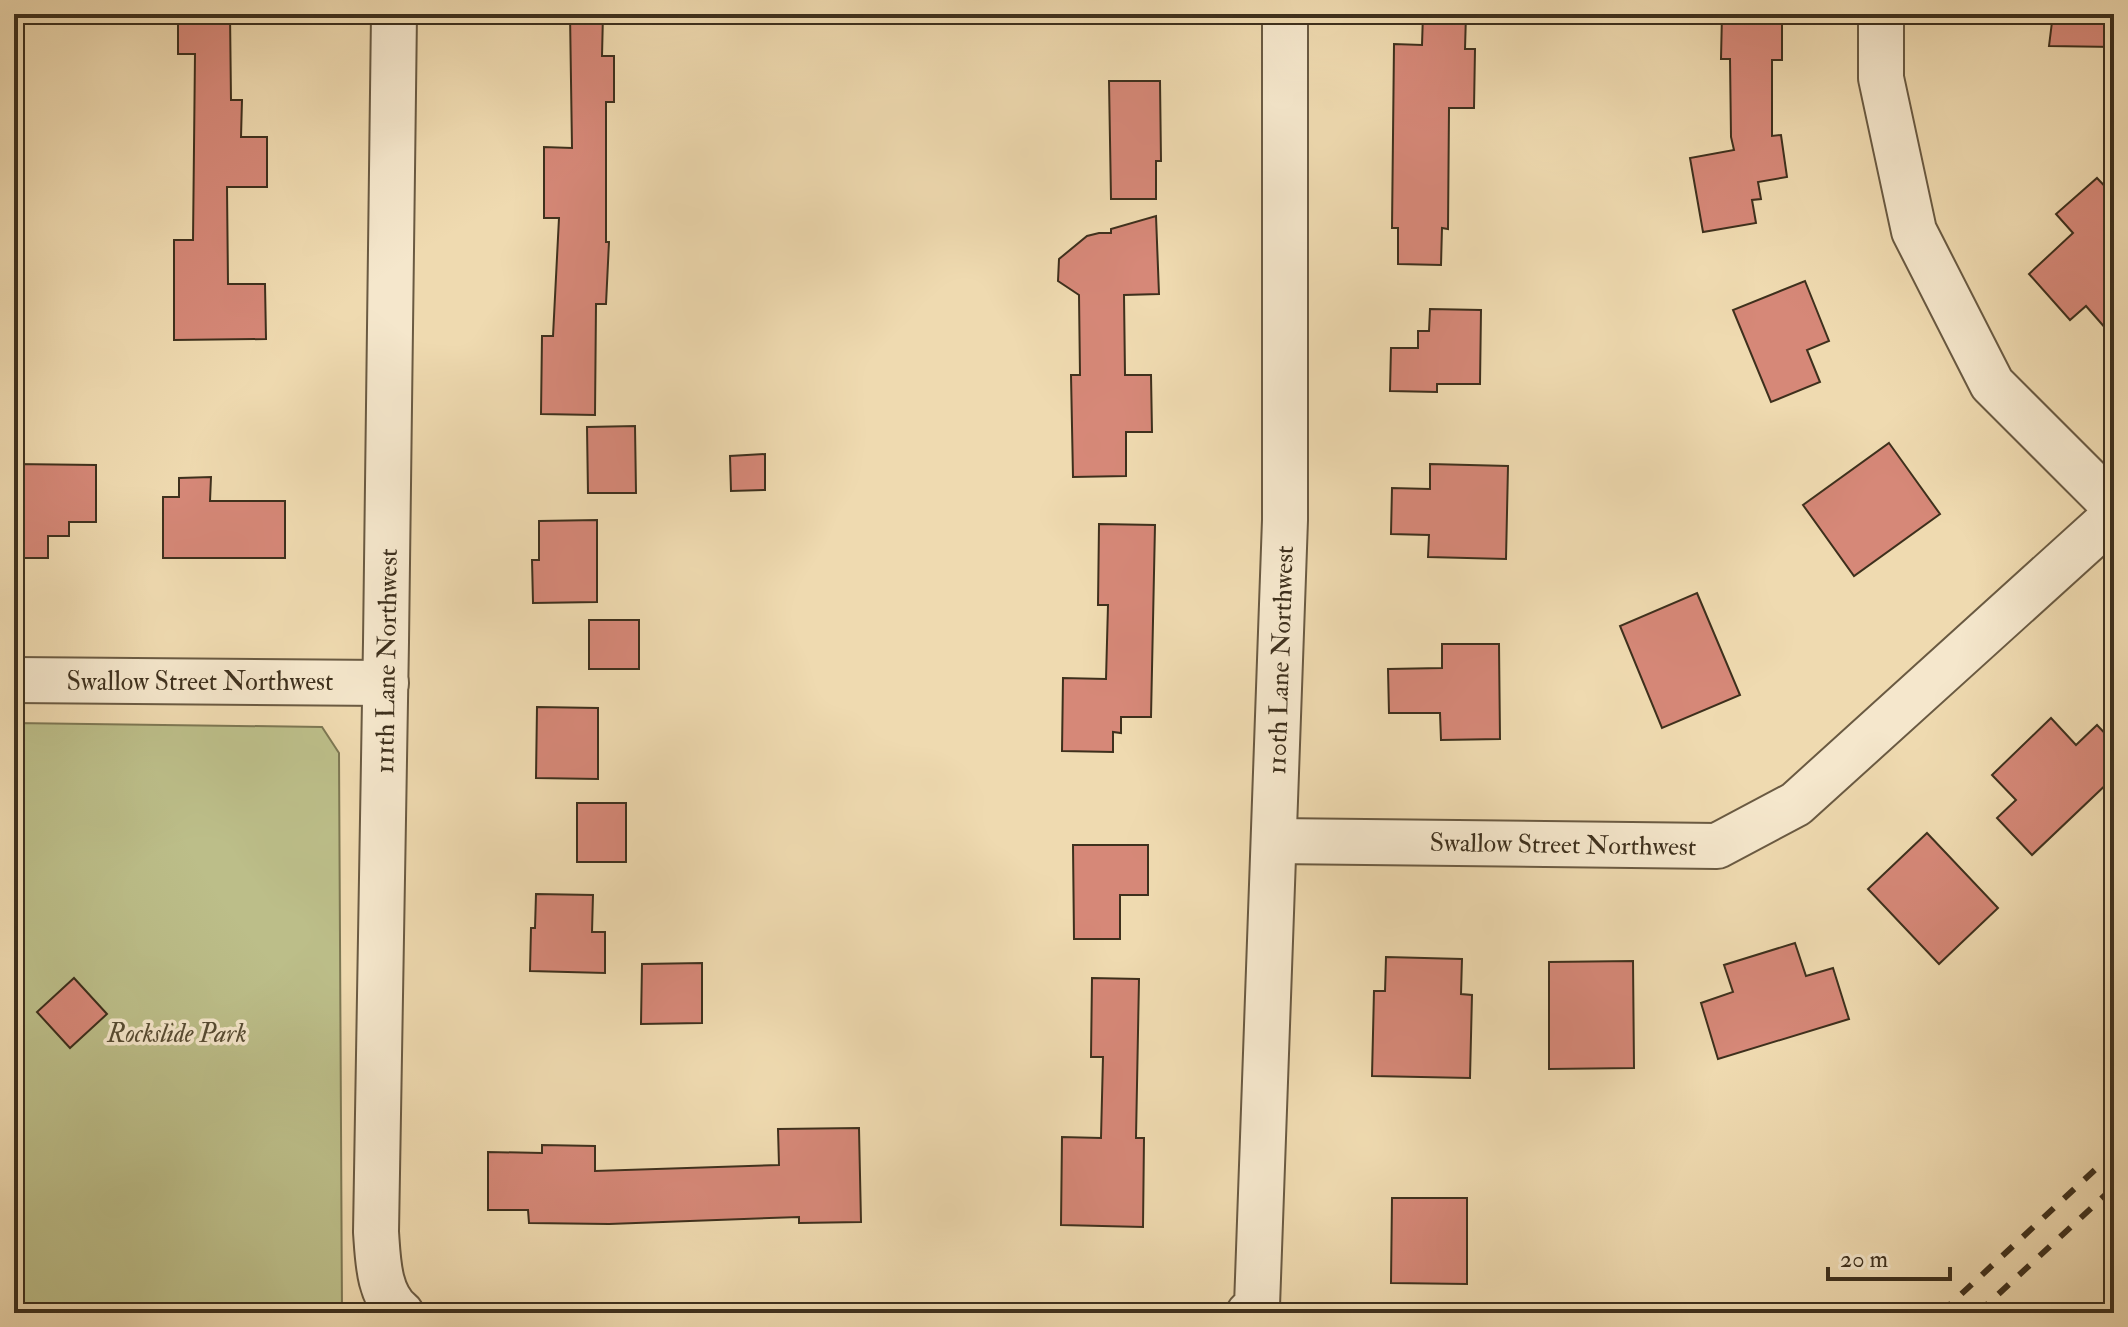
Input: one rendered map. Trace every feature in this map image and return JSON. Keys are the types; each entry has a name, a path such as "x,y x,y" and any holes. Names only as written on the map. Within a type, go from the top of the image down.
{"street":[{"name":"111th Lane Northwest","path":"394,14 376,1232 378,1270 396,1309"},
{"name":"110th Lane Northwest","path":"1253,1310 1285,520 1285,14"},
{"path":"1881,14 1881,78 1914,231 1992,384 2114,506"},
{"name":"Swallow Street Northwest","path":"1274,841 1717,846 1796,804 2114,516"},
{"name":"Swallow Street Northwest","path":"14,680 386,683"}],"green space":[{"name":"Rockslide Park","path":"14,723 322,727 339,753 342,1313 14,1313"}],"building":[{"path":"178,14 230,14 231,100 242,100 241,137 267,137 267,187 227,187 228,284 265,284 266,339 174,340 174,240 193,240 195,54 178,54"},
{"path":"570,14 603,14 602,56 614,56 614,102 606,102 606,242 609,242 606,304 596,304 595,415 541,414 542,336 553,336 559,218 544,218 544,147 572,148"},
{"path":"1423,14 1466,14 1465,49 1475,49 1474,108 1449,108 1448,229 1442,228 1441,265 1398,264 1398,228 1392,228 1394,44 1422,45"},
{"path":"1722,14 1782,14 1782,60 1772,60 1772,136 1781,135 1787,177 1758,182 1761,199 1752,200 1756,223 1703,232 1690,158 1734,150 1731,137 1730,59 1721,59"},
{"path":"2053,14 2114,14 2114,47 2049,46"},
{"path":"1109,81 1160,81 1161,161 1156,161 1156,199 1111,199"},
{"path":"2097,178 2114,196 2114,338 2086,306 2070,320 2029,274 2073,233 2056,214"},
{"path":"1156,216 1159,294 1124,295 1125,375 1151,375 1152,432 1126,432 1126,476 1073,477 1071,375 1080,375 1079,295 1058,281 1059,259 1087,236 1111,233 1111,229"},
{"path":"1805,281 1829,341 1807,350 1820,382 1771,402 1733,310"},
{"path":"1430,309 1481,310 1480,384 1437,384 1437,392 1390,391 1391,348 1418,348 1418,331 1429,331"},
{"path":"635,426 636,493 588,493 587,427"},
{"path":"1889,443 1940,514 1854,576 1803,505"},
{"path":"765,454 765,490 731,491 730,456"},
{"path":"14,464 96,465 96,522 69,522 69,536 48,536 48,558 14,558"},
{"path":"1430,464 1508,466 1506,559 1428,557 1429,535 1391,534 1392,488 1430,489"},
{"path":"211,477 210,501 285,501 285,558 163,558 163,497 179,497 179,478"},
{"path":"597,520 597,602 533,603 532,560 539,560 539,521"},
{"path":"1099,524 1155,525 1151,717 1121,717 1121,733 1113,732 1113,752 1062,751 1063,678 1106,679 1108,605 1098,605"},
{"path":"1697,593 1740,695 1662,728 1620,626"},
{"path":"589,620 639,620 639,669 589,669"},
{"path":"1442,644 1499,644 1500,739 1441,740 1440,713 1389,713 1388,669 1442,668"},
{"path":"537,707 598,708 598,779 536,778"},
{"path":"2051,718 2076,745 2097,725 2114,743 2114,777 2032,855 1997,818 2016,800 1992,775"},
{"path":"577,803 626,803 626,862 577,862"},
{"path":"1927,833 1998,908 1939,964 1868,889"},
{"path":"1073,845 1148,845 1148,895 1120,895 1120,939 1074,939"},
{"path":"536,894 593,895 592,932 605,932 605,973 530,971"},
{"path":"1795,943 1806,976 1833,968 1849,1019 1718,1059 1701,1003 1733,992 1724,965"},
{"path":"1386,957 1462,959 1461,994 1472,995 1470,1078 1372,1076 1374,991 1385,991"},
{"path":"1633,961 1634,1068 1549,1069 1549,962"},
{"path":"702,963 702,1023 641,1024 642,964"},
{"path":"74,978 107,1014 70,1048 37,1012"},
{"path":"1092,978 1139,979 1136,1138 1144,1138 1143,1227 1061,1225 1062,1137 1101,1138 1103,1057 1091,1057"},
{"path":"859,1128 861,1222 799,1223 799,1217 609,1224 529,1223 528,1210 488,1210 488,1152 542,1153 542,1145 595,1146 595,1171 779,1165 778,1129"},
{"path":"1392,1198 1467,1198 1467,1284 1391,1283"}],"railway":[{"path":"1941,1313 2114,1152"},
{"path":"1978,1313 2114,1187"}]}
